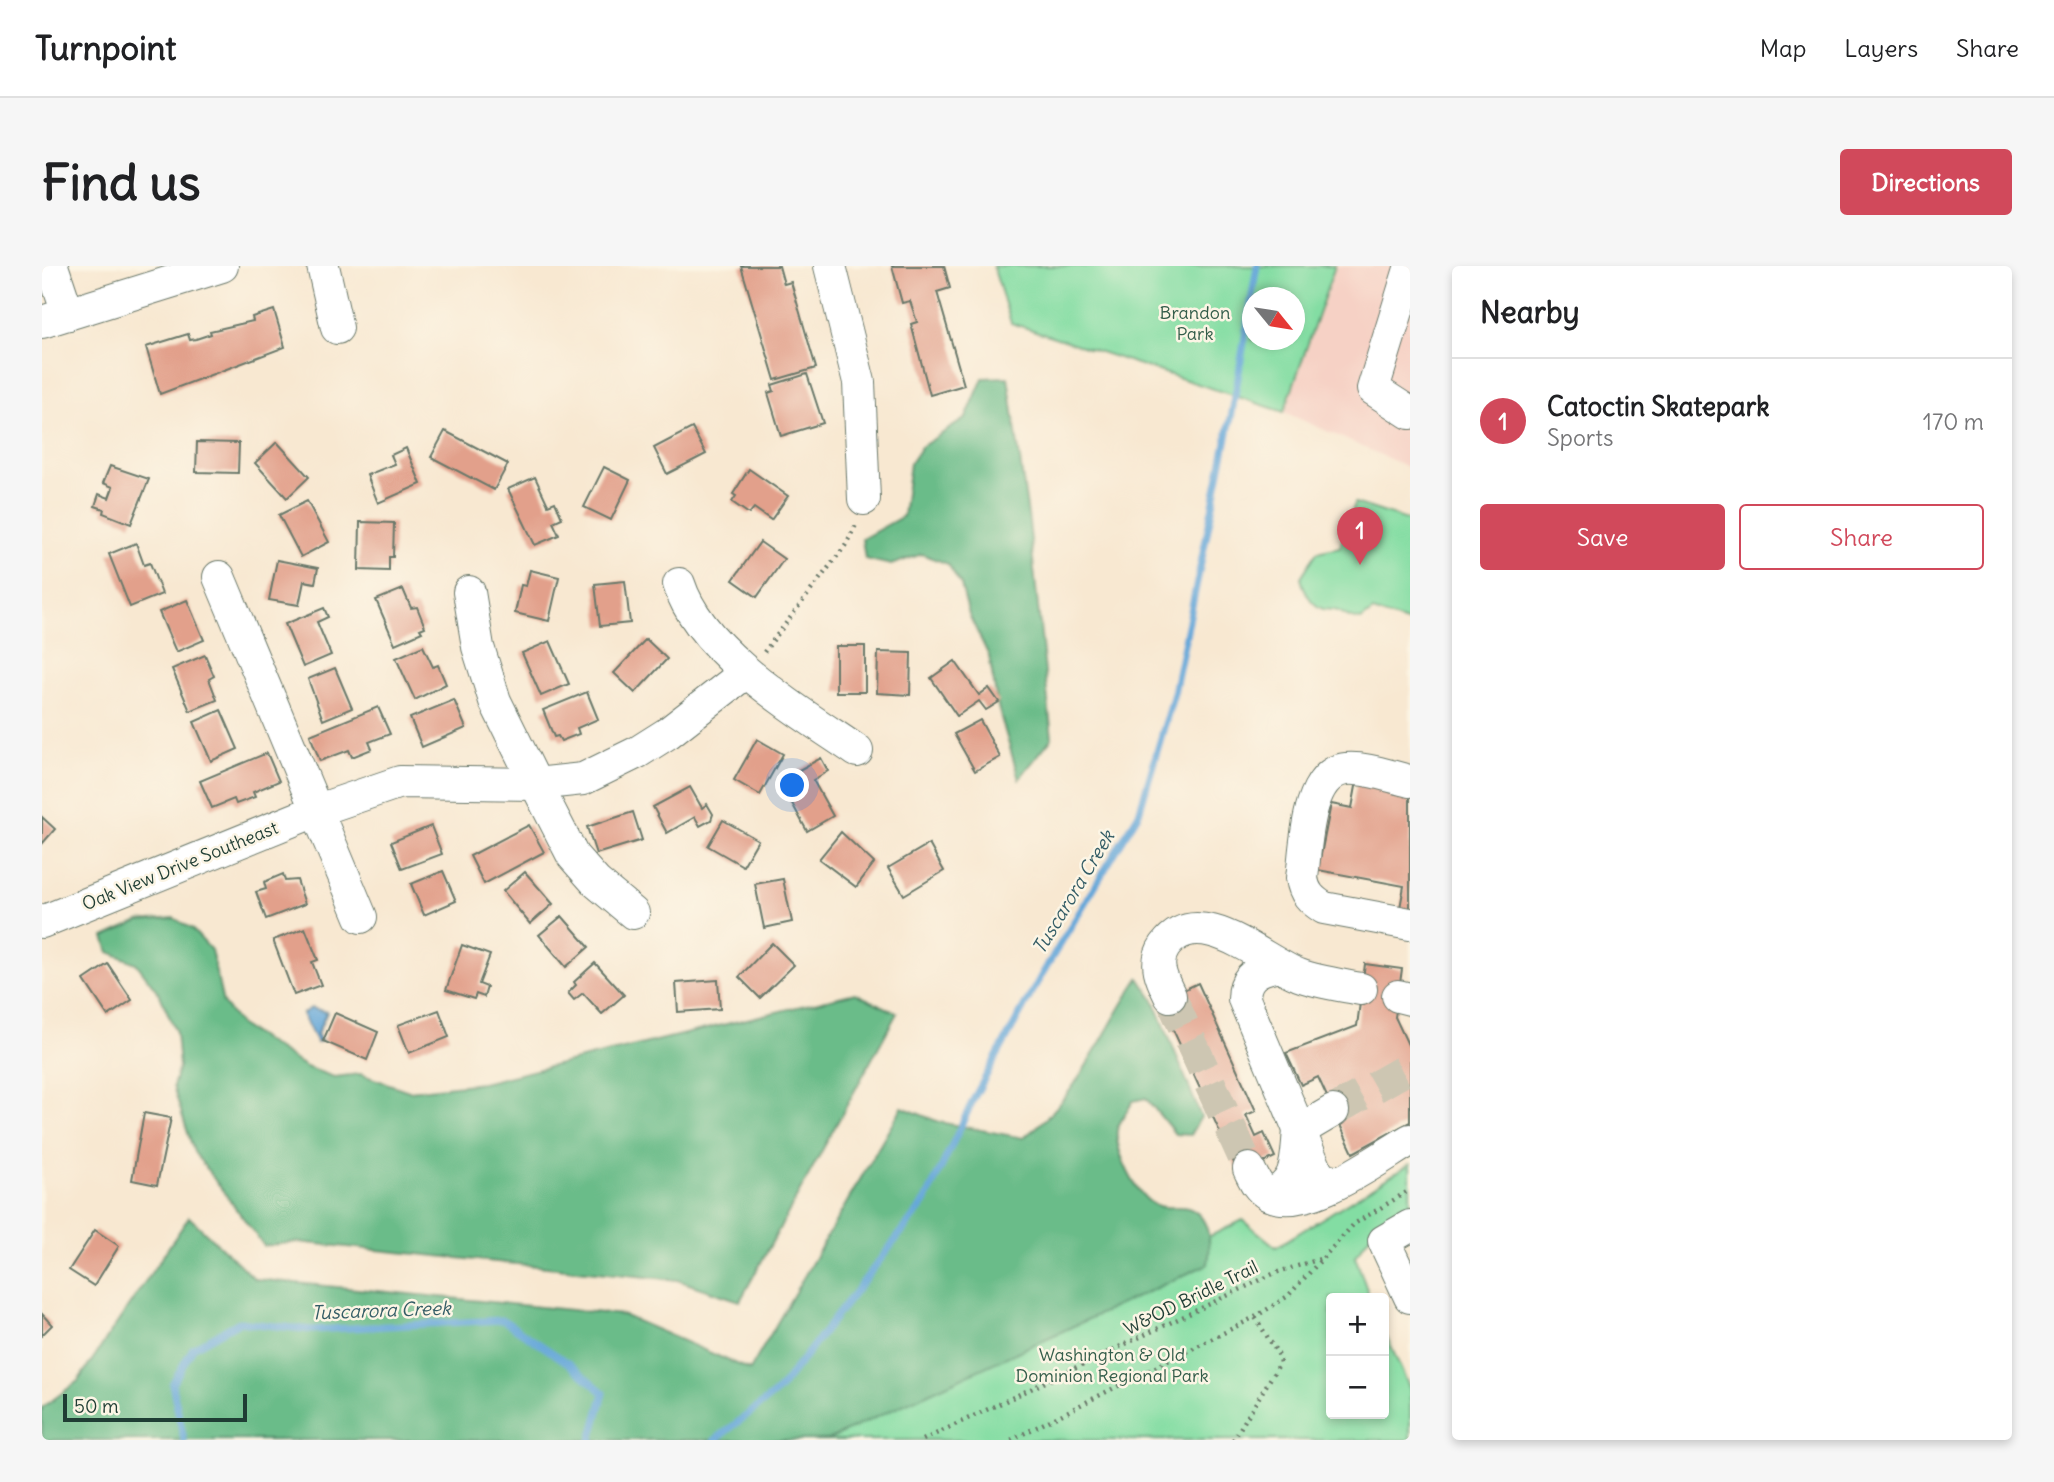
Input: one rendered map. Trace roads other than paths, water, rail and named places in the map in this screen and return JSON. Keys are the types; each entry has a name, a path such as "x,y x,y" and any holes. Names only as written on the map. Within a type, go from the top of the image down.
{"street":[{"path":"52,266 55,318 222,266"},
{"path":"323,266 337,328"},
{"path":"830,266 859,382 864,499"},
{"path":"1410,270 1373,389 1410,413"},
{"path":"219,577 361,917"},
{"path":"679,584 685,603 744,673 857,751"},
{"path":"469,592 478,647 495,701 536,785 573,856 596,882 634,913"},
{"name":"Oak View Drive Southeast","path":"42,922 318,810 400,782 536,785 583,779 638,752 744,673"},
{"path":"1410,781 1344,769 1331,775 1313,800 1302,878 1304,890 1312,901 1324,908 1410,924"},
{"path":"1170,996 1159,975 1164,948 1175,936 1192,930 1229,935 1275,966 1303,977 1361,989"},
{"path":"1275,966 1259,969 1249,978 1244,987 1244,999 1317,1172 1324,1179 1339,1182"},
{"path":"1299,1131 1334,1111"},
{"path":"1269,1195 1280,1191 1291,1179 1298,1164 1299,1131"},
{"path":"1249,1169 1258,1186 1269,1195 1287,1199 1303,1198 1339,1182 1410,1140"},
{"path":"1410,1226 1384,1241 1410,1297"}],"water":[{"path":"311,1008 327,1012 317,1034 321,1041 317,1043 302,1014"}],"waterway":[{"name":"Tuscarora Creek","path":"715,1440 778,1391 925,1202 975,1096 1041,976 1139,813 1174,693 1232,413 1257,266"},
{"name":"Tuscarora Creek","path":"184,1440 172,1384 193,1348 239,1322 312,1330 503,1320 568,1363 604,1393 591,1440"}],"tunnel":[{"path":"1170,996 1249,1169"},
{"path":"1333,1111 1410,1067"}],"place":[{"name":"Catoctin Skatepark","path":"1360,565"}],"park label":[{"name":"Brandon Park","path":"1195,323"},
{"name":"Washington & Old Dominion Regional Park","path":"1112,1365"}]}
